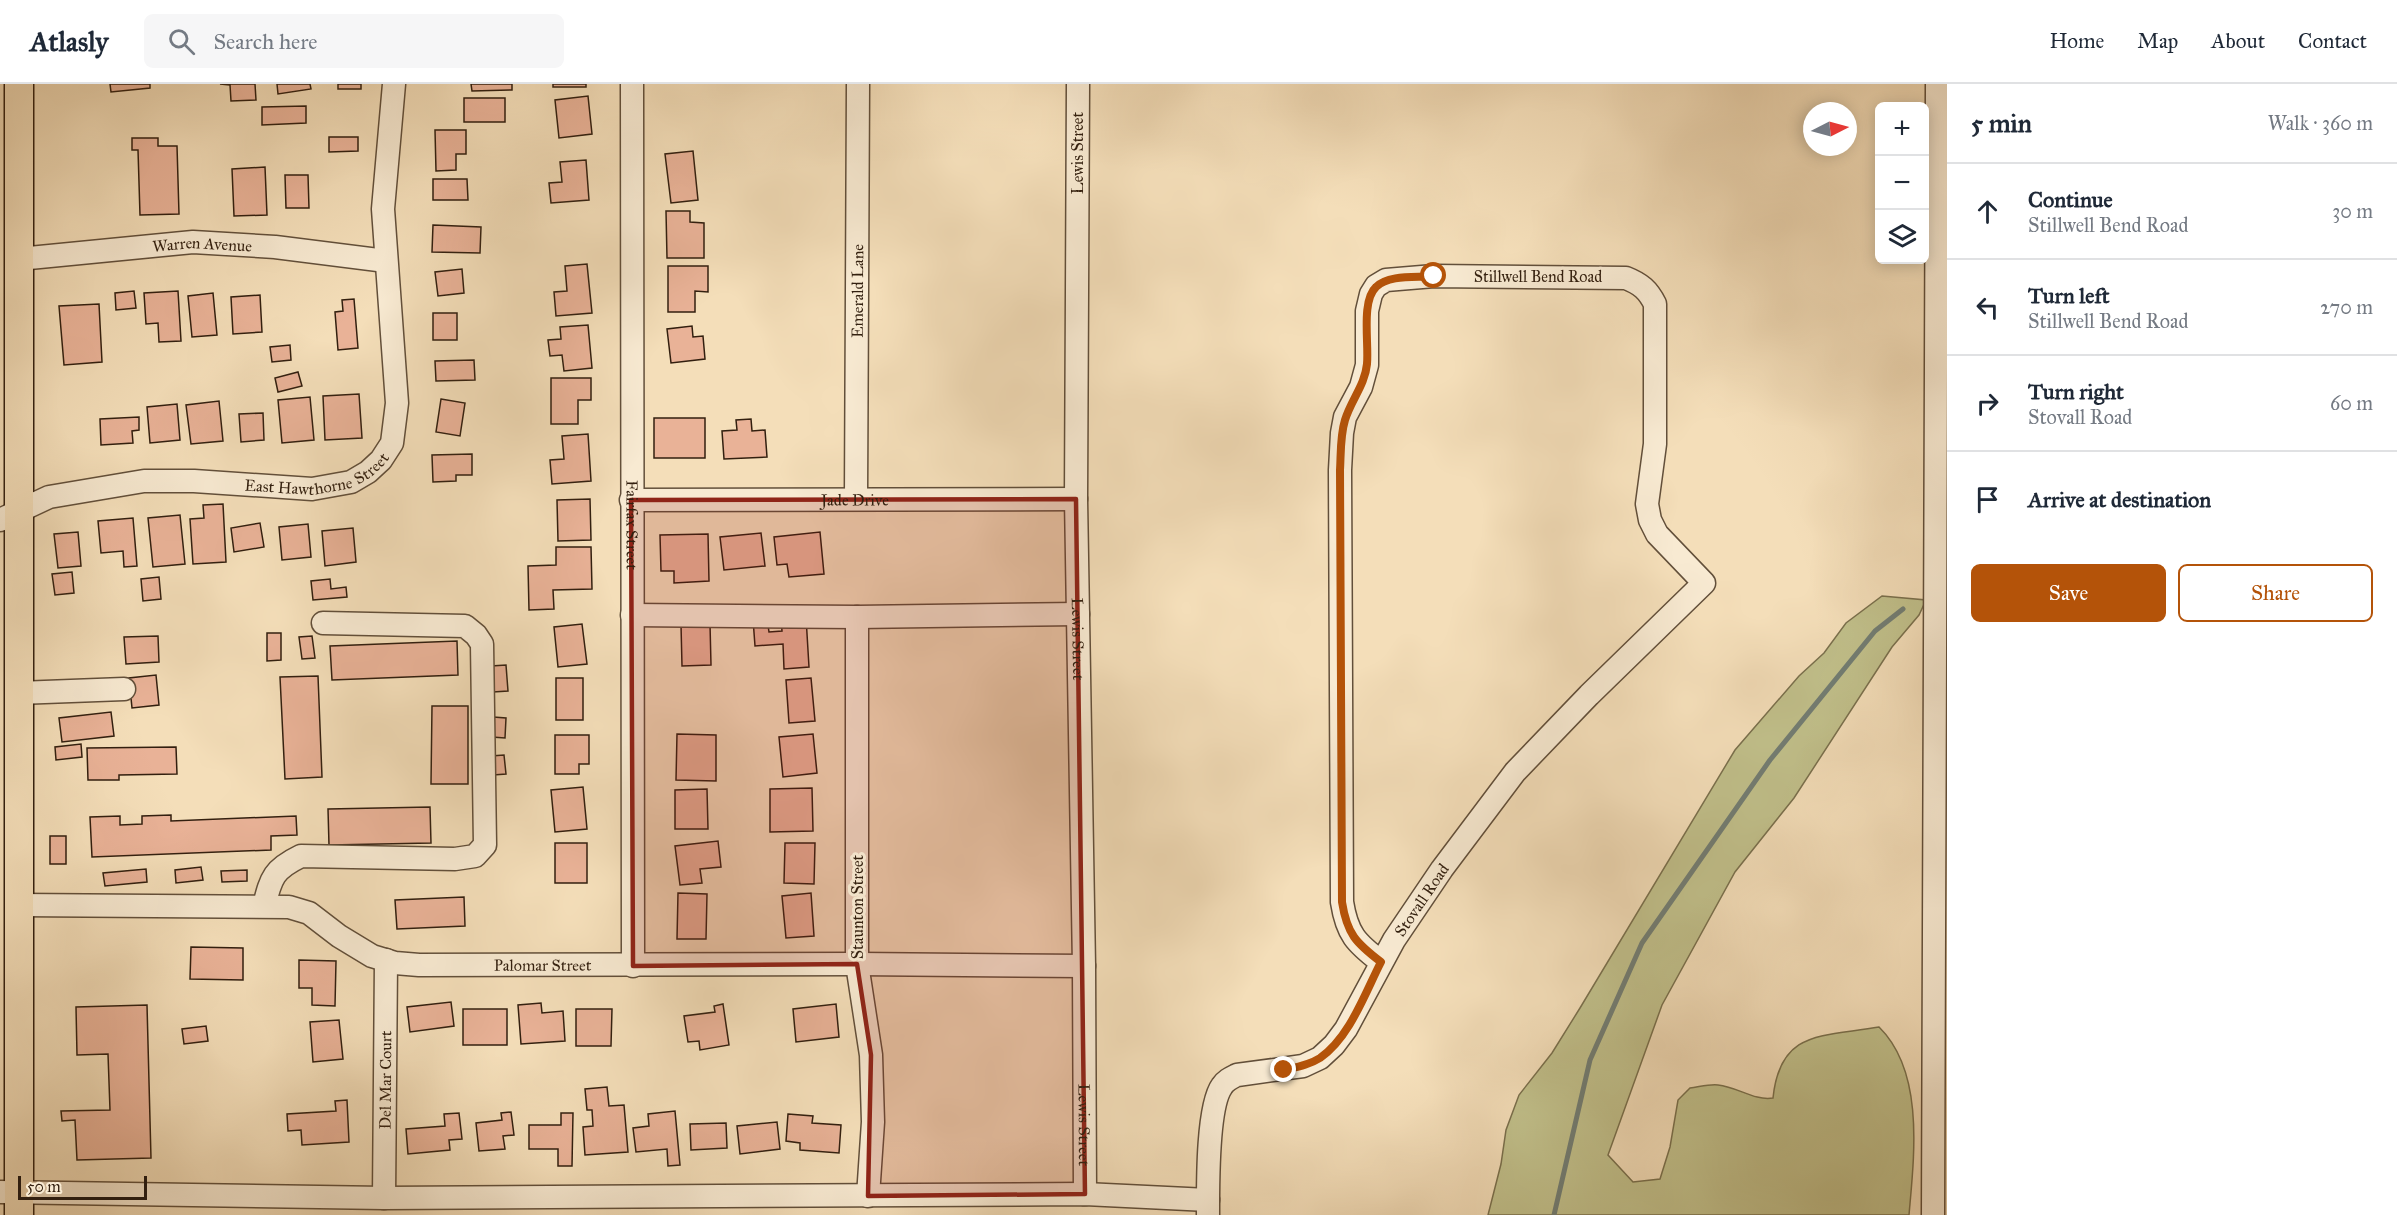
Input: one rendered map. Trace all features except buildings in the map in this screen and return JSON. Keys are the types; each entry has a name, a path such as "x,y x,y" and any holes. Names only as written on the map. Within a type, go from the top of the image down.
{"main road":[{"path":"13,1200 18,905 18,693 9,514 19,259 19,84"}],"street":[{"name":"East Hawthorne Street","path":"9,514 49,497 122,483 194,481 312,489 351,482 368,472 381,460 392,443 396,423 397,392 383,209 394,84"},
{"name":"Fairfax Street","path":"632,84 633,966"},
{"name":"Emerald Lane","path":"856,498 858,84"},
{"name":"Lewis Street","path":"1077,84 1076,499 1084,966 1084,1194"},
{"path":"1937,84 1942,230 1941,930 1938,1204"},
{"name":"Warren Avenue","path":"19,259 193,242 275,247 386,261"},
{"name":"Stillwell Bend Road","path":"1381,962 1360,946 1351,934 1345,920 1342,902 1340,470 1342,433 1345,417 1361,387 1367,365 1367,311 1371,294 1376,286 1386,280 1434,276 1611,276 1640,283 1656,304 1655,444 1647,504 1650,520 1657,534 1704,583"},
{"name":"Jade Drive","path":"632,500 1076,499"},
{"name":"Stovall Road","path":"1208,1207 1213,1112 1222,1086 1228,1079 1237,1075 1303,1066 1320,1058 1334,1045 1346,1029 1381,962 1442,869 1515,772 1589,695 1704,583"},
{"path":"632,615 857,617 1078,614"},
{"name":"Staunton Street","path":"857,617 856,964 871,1055 873,1122 868,1196"},
{"path":"264,906 269,884 282,865 301,856 455,859 475,855 485,845 482,644 476,635 465,626 323,623"},
{"path":"18,693 124,690"},
{"name":"Palomar Street","path":"18,905 289,907 309,913 339,936 372,956 419,965 1084,966"},
{"name":"Del Mar Court","path":"384,1198 386,960"},
{"path":"13,1200 1084,1194 1208,1207"}],"highlighted area":[{"path":"1076,499 1085,1194 868,1196 871,1055 857,964 633,966 631,500"}],"shaded area":[{"path":"1882,596 1926,600 1919,615 1892,647 1794,798 1735,872 1662,1005 1608,1155 1633,1182 1660,1179 1670,1147 1678,1100 1690,1088 1718,1085 1759,1098 1773,1098 1777,1076 1785,1059 1795,1048 1808,1040 1823,1036 1879,1027 1894,1046 1904,1067 1910,1091 1914,1142 1909,1215 1488,1215 1501,1164 1506,1130 1519,1095 1552,1053 1735,750 1799,676 1824,653 1846,623"}],"waterway":[{"path":"1554,1215 1590,1060 1642,943 1770,760 1875,631 1903,609"}],"route":[{"path":"1284,1070 1303,1066 1320,1058 1334,1045 1346,1029 1381,962 1360,946 1351,934 1345,920 1342,902 1340,470 1342,433 1345,417 1361,387 1367,365 1367,311 1371,294 1376,286 1386,280 1434,276"}]}
